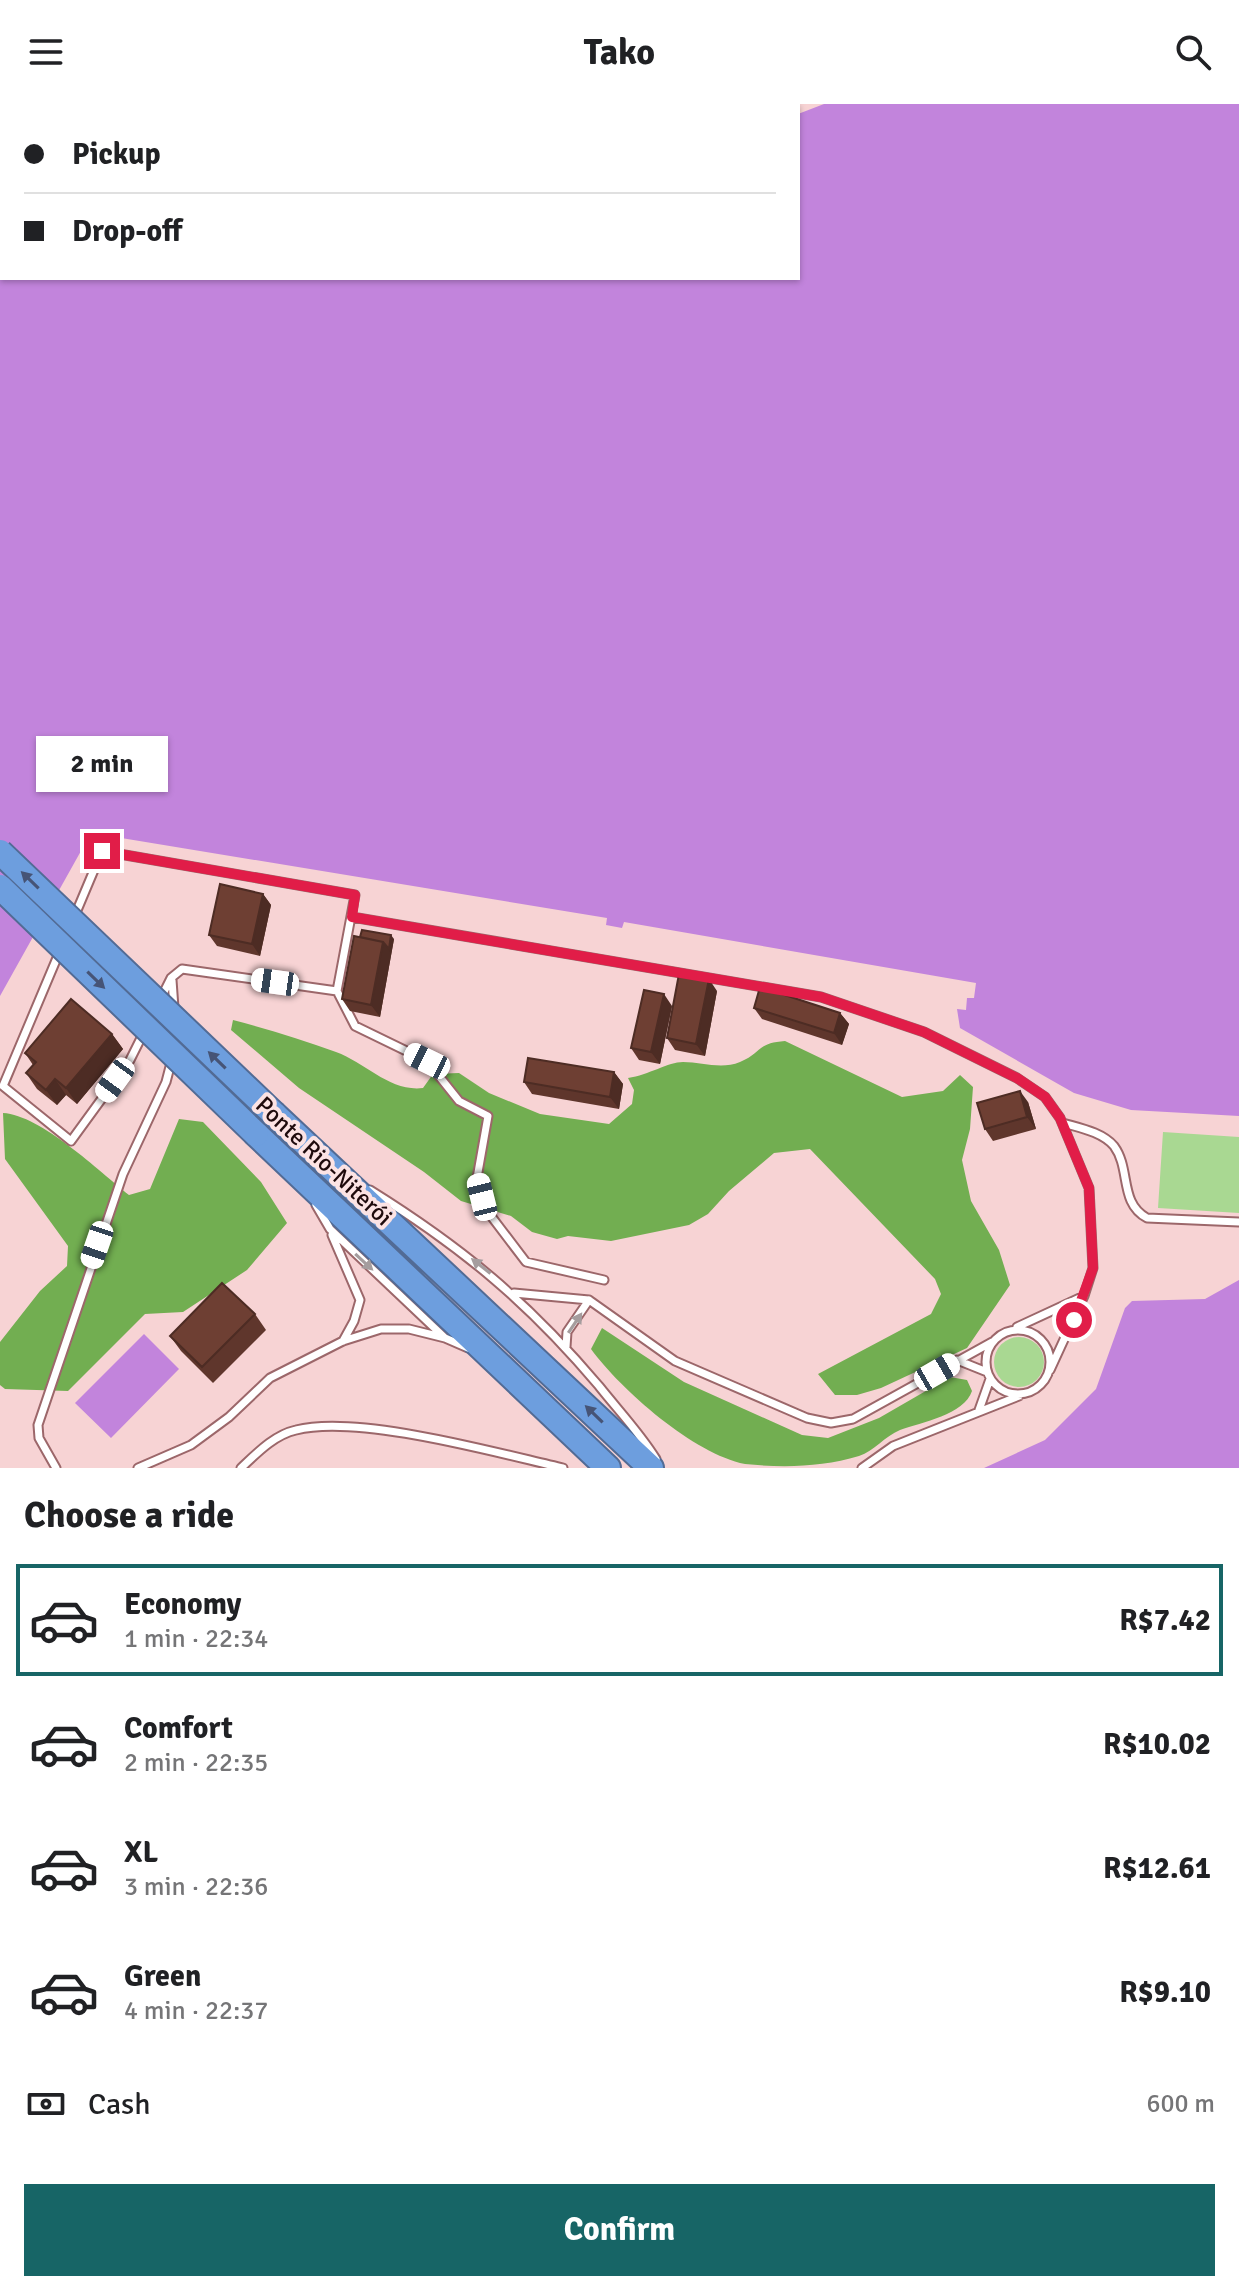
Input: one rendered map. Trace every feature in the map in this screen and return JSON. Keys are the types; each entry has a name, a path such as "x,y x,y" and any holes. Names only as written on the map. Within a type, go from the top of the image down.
{"highway":[{"name":"Ponte Rio-Niterói","path":"0,852 651,1468"},
{"name":"Ponte Rio-Niterói","path":"0,887 301,1178 608,1468"}],"lane":[{"path":"337,991 182,969 171,978 130,1060 71,1141 3,1086 102,851 355,895 337,991 355,1026 427,1061 459,1101 488,1116 477,1178 491,1216 526,1262 604,1280"},
{"path":"352,917 821,997 924,1032 1017,1078 1045,1097 1063,1123 1089,1188 1093,1268 1084,1296 1050,1370 1041,1386 893,1446 862,1468"},
{"path":"56,1468 39,1438 38,1425 123,1174 166,1082 178,1038 171,978"},
{"path":"1063,1123 1096,1133 1114,1147 1130,1201 1138,1213 1147,1218 1239,1222"},
{"path":"321,1159 437,1232 514,1293 577,1359 643,1439 661,1468"},
{"path":"301,1178 330,1229 360,1300 354,1321 343,1341"},
{"path":"330,1229 445,1338"},
{"path":"514,1293 589,1300 675,1361 807,1418 831,1423 853,1419 1008,1331 1084,1296"},
{"path":"566,1347 567,1332 589,1300"},
{"path":"138,1468 191,1445 229,1417 270,1378 343,1341 381,1329 409,1329 445,1338 495,1361"},
{"path":"1008,1331 1028,1331 1037,1335 1049,1350 1050,1370"},
{"path":"979,1410 989,1375 987,1352 992,1342"},
{"path":"957,1360 989,1375 1005,1392 1023,1394"},
{"path":"241,1468 263,1447 294,1430 315,1427 372,1428 563,1468"}],"green space":[{"path":"233,1020 336,1052 400,1086 423,1088 433,1074 459,1073 489,1093 540,1114 609,1124 632,1104 634,1090 628,1078 677,1063 733,1064 776,1042 785,1041 902,1097 943,1091 960,1075 973,1087 970,1129 962,1160 971,1201 999,1250 1010,1285 967,1348 881,1388 857,1395 835,1395 818,1374 931,1314 941,1294 935,1279 810,1149 774,1153 729,1191 708,1214 689,1225 611,1241 568,1236 557,1239 532,1232 511,1216 461,1201 424,1172 299,1088 231,1030"},
{"path":"3,1113 35,1123 52,1134 129,1195 150,1189 179,1119 203,1122 261,1182 287,1223 247,1270 183,1312 145,1314 68,1391 5,1389 0,1385 0,1342 40,1291 67,1266 68,1246 5,1159"},
{"path":"1163,1132 1239,1137 1239,1213 1158,1208"},
{"path":"602,1328 684,1382 802,1435 828,1438 879,1418 950,1377 967,1380 972,1391 968,1399 952,1412 900,1430 859,1456 803,1466 745,1464 704,1448 639,1401 591,1349"},
{"path":"1019,1337 1036,1345 1044,1362 1036,1379 1019,1387 1002,1379 994,1362 1002,1345"}],"shaded area":[{"path":"824,104 1239,104 1239,1116 1131,1110 1074,1093 960,1028 957,1009 966,1010 967,998 974,998 976,983 624,922 622,928 606,925 607,918 91,833 0,996 0,280 800,280 800,113"},
{"path":"1239,1280 1239,1468 984,1468 1045,1440 1096,1389 1125,1308 1132,1301 1205,1299"},
{"path":"144,1334 179,1369 111,1438 75,1403"}],"building":[{"path":"220,884 263,894 252,944 209,935"},
{"path":"362,930 391,935 389,949 383,942 360,937"},
{"path":"354,936 383,942 371,1005 342,999"},
{"path":"679,974 709,979 696,1044 667,1038"},
{"path":"760,987 840,1013 834,1033 754,1008"},
{"path":"644,990 664,994 651,1052 631,1048"},
{"path":"71,999 112,1034 66,1088 55,1079 46,1090 26,1073 36,1062 25,1053"},
{"path":"528,1058 614,1072 610,1097 524,1082"},
{"path":"1020,1091 1027,1117 985,1129 977,1103"},
{"path":"222,1283 255,1314 202,1367 170,1336"}],"route":[{"path":"102,851 355,895 352,917 821,997 924,1032 1017,1078 1045,1097 1060,1118 1089,1188 1093,1232 1093,1268 1074,1320"}]}
